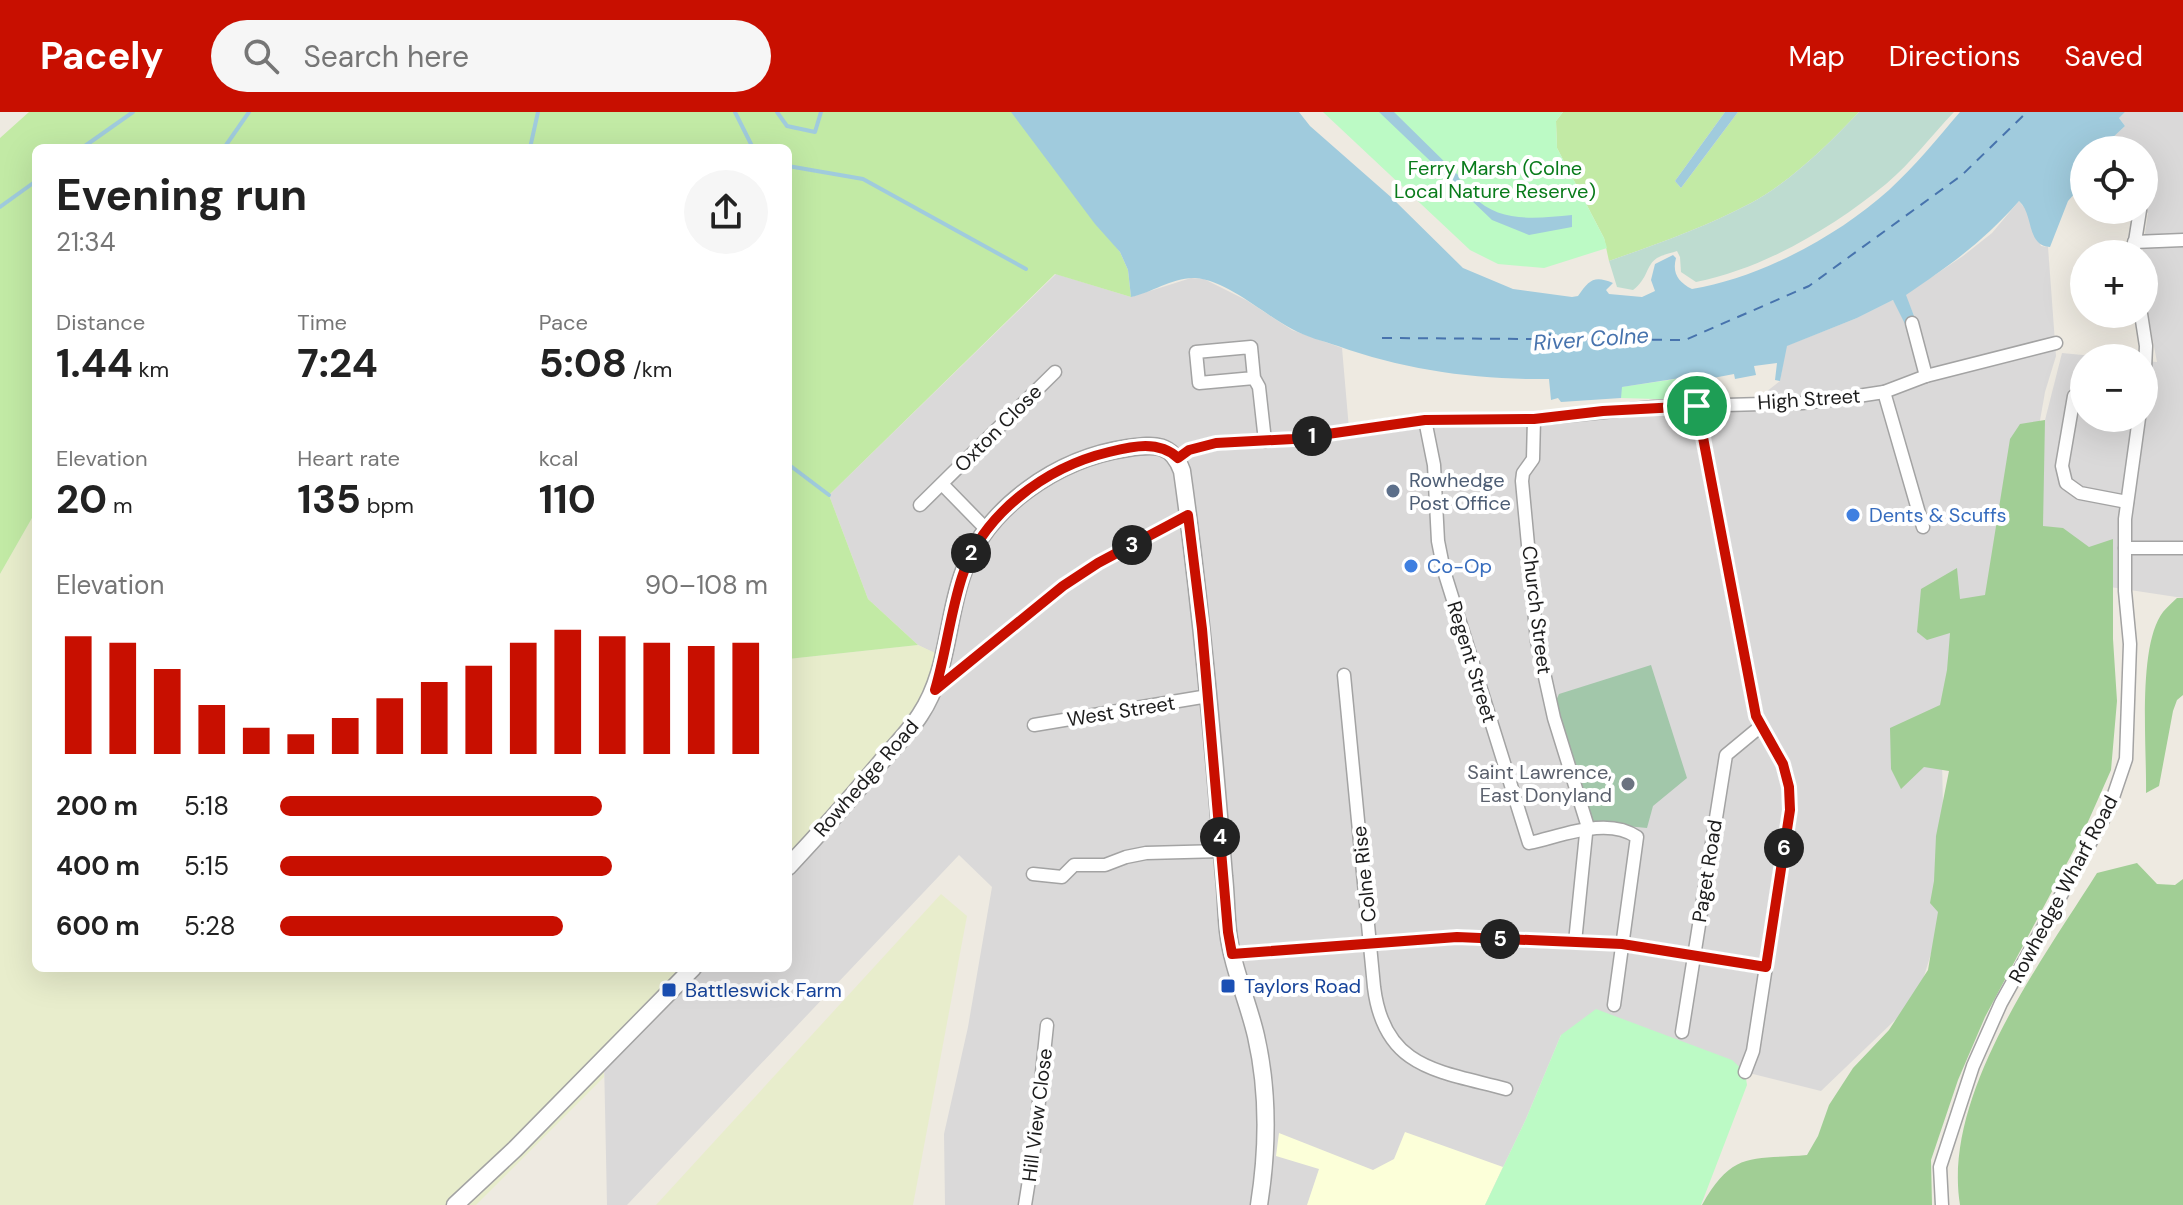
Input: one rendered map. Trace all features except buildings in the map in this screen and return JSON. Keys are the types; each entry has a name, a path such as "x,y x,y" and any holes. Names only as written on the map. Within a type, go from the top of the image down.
{"street":[{"path":"2158,244 2183,240"},
{"path":"1912,323 1926,376"},
{"name":"High Street","path":"1178,458 1197,446 1265,441 1425,420 1534,419 1603,411 1802,403 1884,392 1926,376 2056,343"},
{"path":"1254,378 1199,383 1196,352 1251,347 1265,441"},
{"name":"Oxton Close","path":"920,505 1055,372"},
{"path":"1884,392 1923,527"},
{"path":"1697,406 1756,716 1783,764 1789,787 1790,810 1766,967 1753,1051 1745,1072"},
{"name":"Church Street","path":"1534,419 1533,459 1523,473 1522,481 1537,641 1554,718 1579,795 1586,830 1575,942"},
{"path":"2070,419 2062,466 2066,483 2080,493 2127,502"},
{"name":"Regent Street","path":"1425,420 1434,465 1438,541 1444,571 1529,843 1586,830"},
{"name":"Rowhedge Wharf Road","path":"1942,1205 1940,1167 1973,1066 2001,1003 2109,809 2126,759 2130,644 2125,548 2127,502 2137,432"},
{"name":"Rowhedge Road","path":"792,863 918,718 935,690 962,576 972,551 1017,498 1035,484 1093,456 1143,446 1160,447 1178,458"},
{"path":"1178,458 1188,515 1208,696 1228,932 1255,1034 1264,1083 1267,1123 1259,1205"},
{"name":"Oxton Close","path":"942,484 987,530"},
{"path":"935,690 1063,586 1098,563 1188,515"},
{"path":"2125,548 2183,548"},
{"name":"Colne Rise","path":"1344,675 1376,1004 1392,1041 1416,1062 1506,1089"},
{"name":"West Street","path":"1034,725 1208,696"},
{"name":"Paget Road","path":"1682,1032 1726,755 1761,726"},
{"path":"1586,830 1625,828 1637,837 1614,1005"},
{"path":"1033,874 1062,877 1074,865 1105,865 1146,853 1222,851"},
{"path":"1232,954 1457,937 1622,944 1766,967"},
{"path":"455,1205 515,1149 689,972"},
{"name":"Hill View Close","path":"1025,1205 1047,1025"}],"shaded area":[{"path":"1859,112 1954,112 1886,184 1843,216 1797,244 1747,267 1696,282 1681,272 1677,251 1653,261 1633,290 1617,287 1609,261 1699,227 1765,195 1808,162"},
{"path":"2125,112 2183,112 2183,598 2110,587 2024,509 1941,710 1945,908 1917,999 1821,1091 1745,1072 1561,1035 1485,1205 945,1205 944,1134 968,1027 992,887 959,855 627,1205 607,1205 604,1059 689,972 792,972 792,862 944,658 918,645 868,599 829,495 1056,274 1131,297 1191,278 1204,279 1246,300 1292,330 1342,348 1349,429 1752,403 1780,381 1786,346 1893,300 1916,320 1905,295 1992,233 2019,201 2027,211 2041,246 2048,247 2056,356 2045,392 2029,483 2062,353 2070,354 2070,432 2158,432 2158,344 2154,344 2150,328 2158,328 2158,240 2144,240 2146,224 2158,224 2158,136 2114,136 2125,126 2119,118"},
{"path":"32,518 32,972 687,972 604,1059 604,1077 476,1205 0,1205 0,574"},
{"path":"918,645 944,657 935,690 792,861 792,659"},
{"path":"1651,665 1687,778 1653,806 1647,828 1594,823 1554,705 1559,694"},
{"path":"941,894 967,916 913,1205 656,1205"},
{"path":"1405,1132 1503,1167 1485,1205 1307,1205 1319,1169 1276,1156 1279,1133 1373,1170 1394,1159"}],"green space":[{"path":"29,112 1012,112 1120,252 1128,270 1131,297 1055,274 829,495 868,599 918,645 792,659 792,144 32,144 32,518 0,574 0,138"},
{"name":"Ferry Marsh (Colne Local Nature Reserve)","path":"1323,112 1563,112 1556,121 1557,148 1607,248 1544,268 1498,264 1470,250"},
{"path":"1563,112 1725,112 1675,181 1681,188 1738,112 1859,112 1808,162 1765,195 1699,227 1609,261 1604,238 1557,148 1556,121"},
{"path":"1683,378 1690,400 1621,398 1621,387"},
{"path":"2045,420 2043,526 2063,528 2089,547 2113,539 2113,639 2117,701 2111,770 2083,833 1985,1017 1958,1080 1931,1160 1932,1205 1702,1205 1713,1187 1734,1166 1757,1159 1807,1155 1818,1136 1829,1105 1853,1068 1889,1030 1928,970 1938,912 1930,903 1936,836 1949,771 1924,767 1901,789 1891,769 1890,728 1940,705 1950,633 1927,640 1917,632 1921,589 1957,568 1960,599 1985,595 2010,439 2020,424"},
{"path":"2177,598 2183,598 2183,695 2177,700 2173,711 2159,786 2146,793 2146,673 2155,628 2163,612"},
{"path":"2137,863 2157,884 2175,885 2183,879 2183,1205 1960,1205 1958,1163 1966,1119 2001,1031 2024,988 2097,873"},
{"path":"1596,1009 1732,1060 1745,1072 1747,1085 1701,1205 1485,1205 1561,1035"}],"water":[{"name":"River Colne","path":"1011,112 1299,112 1310,126 1392,198 1463,268 1513,289 1572,297 1578,296 1589,283 1601,279 1613,283 1606,290 1609,294 1642,297 1655,291 1651,280 1655,264 1673,255 1677,276 1692,289 1771,265 1822,239 1889,190 1960,112 2125,112 2119,118 2125,126 2114,136 2070,136 2070,199 2050,247 2037,241 2019,201 1966,252 1906,295 1916,321 1906,326 1893,300 1787,346 1780,381 1775,380 1777,363 1754,366 1756,375 1735,379 1734,374 1687,383 1680,378 1622,387 1621,398 1551,400 1549,379 1495,378 1442,372 1389,361 1315,339 1207,280 1187,278 1131,297 1128,270 1120,252 1095,224"},
{"path":"1379,112 1394,112 1484,205 1520,217 1572,215 1572,227 1529,235 1492,220"},
{"path":"1725,112 1738,112 1681,188 1675,181"}],"waterway":[{"path":"88,144 133,112"},
{"path":"227,144 249,112"},
{"path":"531,144 538,112"},
{"path":"735,112 751,144"},
{"path":"777,112 787,126 815,132 821,112"},
{"path":"792,167 863,179 1026,269"},
{"path":"0,207 32,184"},
{"path":"792,467 829,495"}],"ferry route":[{"path":"1382,338 1685,340 1809,286 1962,175 2027,112"}],"place":[{"name":"Rowhedge Post Office","path":"1393,491"},
{"name":"Dents & Scuffs","path":"1853,515"},
{"name":"Co-Op","path":"1411,566"},
{"name":"Saint Lawrence, East Donyland","path":"1628,784"},
{"name":"Taylors Road","path":"1228,986"},
{"name":"Battleswick Farm","path":"669,990"}],"route":[{"path":"1697,406 1756,716 1783,764 1789,787 1790,810 1766,967 1622,944 1457,937 1232,954 1202,629 1188,515 1098,563 1063,586 935,690 962,576 972,551 1017,498 1054,473 1093,456 1143,446 1160,447 1178,458 1197,446 1216,443 1293,439 1425,420 1534,419 1603,411 1697,406"}]}
